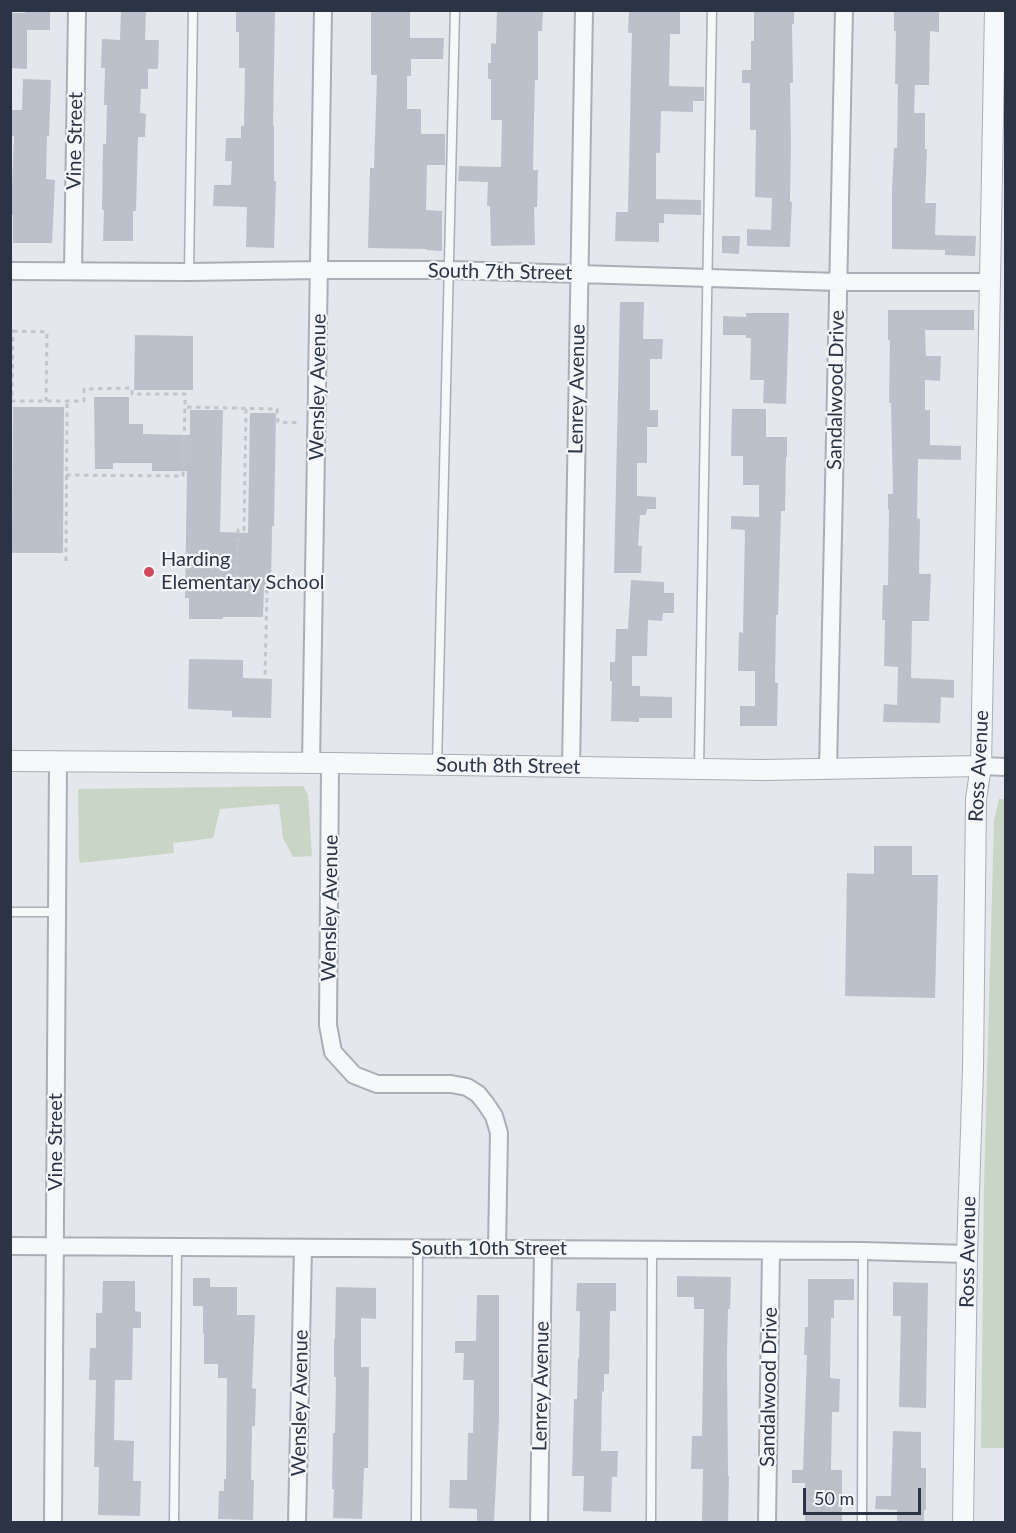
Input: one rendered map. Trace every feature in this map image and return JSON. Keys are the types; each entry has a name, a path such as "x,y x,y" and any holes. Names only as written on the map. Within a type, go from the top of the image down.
{"street":[{"name":"Vine Street","path":"73,271 77,10"},
{"name":"Wensley Avenue","path":"323,10 317,423 321,763 328,1025 333,1052 354,1075 377,1084 451,1084 467,1087 478,1094 486,1104 494,1116 499,1133 497,1249"},
{"name":"Lenrey Avenue","path":"571,767 584,10"},
{"name":"Sandalwood Drive","path":"828,770 844,10"},
{"name":"Ross Avenue","path":"963,1522 973,1069 976,799 981,766 995,10"},
{"name":"South 7th Street","path":"10,271 450,270 838,282 990,282"},
{"name":"South 8th Street","path":"10,761 828,770 1005,767"},
{"name":"Vine Street","path":"53,1522 58,761"},
{"name":"South 10th Street","path":"10,1246 863,1251 968,1254"},
{"name":"Wensley Avenue","path":"297,1522 303,1248"},
{"name":"Lenrey Avenue","path":"539,1522 543,1250"},
{"name":"Sandalwood Drive","path":"767,1522 771,1251"}],"lane":[{"path":"189,272 193,10"},
{"path":"437,765 455,10"},
{"path":"699,769 712,10"},
{"path":"10,912 57,912"},
{"path":"174,1522 177,1247"},
{"path":"416,1522 418,1249"},
{"path":"651,1522 652,1250"},
{"path":"862,1522 863,1251"}],"path":[{"path":"46,401 47,332 12,332 12,401 46,401 84,401 84,389 132,388 132,394 185,394 183,476 66,475"},
{"path":"66,561 67,401"},
{"path":"185,407 277,409 278,422 317,423"},
{"path":"246,408 244,530 238,530 236,590 267,591 266,676"}],"green space":[{"path":"303,786 308,795 312,856 293,857 283,838 279,804 220,809 213,838 173,843 174,853 80,863 78,789"},
{"path":"999,799 1006,799 1005,1448 981,1448 984,1187 994,821"}],"building":[{"path":"25,10 50,10 50,30 27,30 27,69 10,68 12,13 25,13"},
{"path":"121,10 146,10 145,40 159,40 158,69 148,69 148,89 141,89 140,113 146,114 145,137 138,137 133,241 103,241 103,144 106,144 107,105 104,105 105,68 101,68 102,39 120,40"},
{"path":"236,10 275,10 274,248 246,247 247,207 213,206 214,185 231,185 232,161 225,161 226,138 241,138 241,126 244,126 245,68 239,68 239,32 236,32"},
{"path":"371,10 410,10 410,38 444,38 443,59 411,59 411,76 407,76 407,109 421,109 421,134 445,134 445,165 427,165 426,210 442,211 442,251 368,248 370,168 374,168 377,75 371,75"},
{"path":"497,10 543,10 542,31 538,31 538,80 535,80 533,170 538,170 537,207 534,207 535,245 491,246 490,206 487,206 488,182 458,181 459,166 501,167 502,120 491,120 491,79 488,79 491,43 496,44"},
{"path":"629,10 680,10 680,34 670,34 669,86 704,87 704,101 693,101 693,112 661,111 660,153 656,153 656,199 701,200 701,215 664,214 664,223 659,223 659,242 615,241 616,212 628,212 632,33 628,33"},
{"path":"754,10 794,10 794,24 792,24 793,83 790,83 790,202 792,202 790,247 747,246 747,229 771,230 772,198 755,197 756,130 750,130 750,83 742,83 742,70 751,70"},
{"path":"894,10 939,10 939,32 930,31 929,85 915,85 914,113 925,113 925,149 927,149 925,203 936,203 935,235 976,236 975,256 945,255 945,250 892,249 892,192 894,148 897,148 898,84 895,84"},
{"path":"23,79 51,80 46,179 55,180 52,243 13,243 13,215 11,215 14,136 10,136 10,110 22,110"},
{"path":"722,236 740,236 739,254 722,253"},
{"path":"620,302 644,302 643,339 663,339 662,359 650,359 650,410 658,410 658,427 647,427 647,463 637,463 637,496 656,497 656,509 647,509 646,515 640,515 638,546 642,546 641,573 614,573"},
{"path":"888,310 974,310 974,330 925,330 926,356 941,356 940,381 925,380 925,410 930,410 930,445 961,446 961,460 918,459 919,574 931,574 929,621 912,621 911,678 954,680 954,698 941,697 940,723 883,722 884,704 897,705 898,667 884,666 885,620 882,620 883,585 888,585 888,494 893,494"},
{"path":"746,313 789,313 786,404 763,403 764,380 750,380 751,338 746,338 746,335 723,335 723,316 746,317"},
{"path":"135,335 193,336 193,390 134,390"},
{"path":"94,397 129,397 129,424 143,424 143,434 190,435 190,410 223,410 220,532 248,533 250,413 276,413 271,588 264,588 263,617 189,619 189,598 185,598 187,471 152,471 152,463 113,463 113,469 95,469"},
{"path":"13,407 64,407 63,553 12,553"},
{"path":"732,409 766,409 766,437 787,437 785,511 781,511 778,615 776,615 777,726 740,726 740,706 755,706 755,671 738,671 739,632 743,633 745,530 731,529 731,516 759,517 759,485 743,485 743,456 731,456"},
{"path":"631,580 664,582 664,593 674,593 674,613 663,613 662,621 648,620 647,656 632,656 632,686 640,686 640,696 672,697 672,718 639,718 639,722 611,721 610,662 615,662 616,629 628,629"},
{"path":"189,659 243,660 243,678 272,679 271,718 232,717 232,711 188,709"},
{"path":"874,846 912,846 912,875 938,875 935,998 845,996 847,873 874,874"},
{"path":"677,1276 731,1277 727,1357 728,1522 702,1522 703,1469 691,1469 692,1436 702,1436 704,1309 694,1309 694,1297 677,1297"},
{"path":"193,1278 210,1278 210,1287 237,1287 237,1315 255,1315 252,1388 256,1389 255,1426 252,1426 251,1480 254,1480 253,1520 218,1519 219,1491 224,1491 224,1479 226,1479 227,1378 218,1378 218,1364 204,1364 203,1306 193,1306"},
{"path":"808,1279 854,1279 854,1300 834,1300 834,1318 831,1318 830,1378 840,1379 839,1412 832,1412 831,1470 842,1470 842,1522 805,1522 805,1483 792,1483 792,1470 803,1470 807,1355 804,1355 805,1327 808,1327"},
{"path":"103,1281 135,1281 135,1311 141,1312 141,1328 133,1328 132,1380 115,1380 114,1440 134,1441 133,1481 141,1481 140,1516 98,1515 99,1467 94,1467 96,1380 89,1380 90,1348 96,1348 96,1313 102,1313"},
{"path":"893,1282 928,1283 926,1408 899,1407 901,1316 893,1316"},
{"path":"577,1283 616,1283 616,1311 610,1311 609,1374 604,1374 604,1392 602,1391 601,1451 618,1451 617,1477 612,1477 611,1512 583,1511 584,1476 572,1476 574,1399 577,1399 579,1358 580,1311 576,1311"},
{"path":"336,1287 376,1288 376,1319 361,1318 361,1367 369,1367 368,1468 364,1468 362,1519 333,1518"},
{"path":"477,1295 499,1295 499,1421 494,1522 477,1521 477,1509 449,1508 450,1480 467,1480 468,1433 473,1433 474,1380 463,1380 464,1353 455,1353 455,1341 476,1341"},
{"path":"893,1431 921,1432 921,1468 926,1468 924,1522 897,1522 897,1510 875,1509 876,1496 891,1496"}],"place":[{"name":"Harding Elementary School","path":"149,572"}]}
